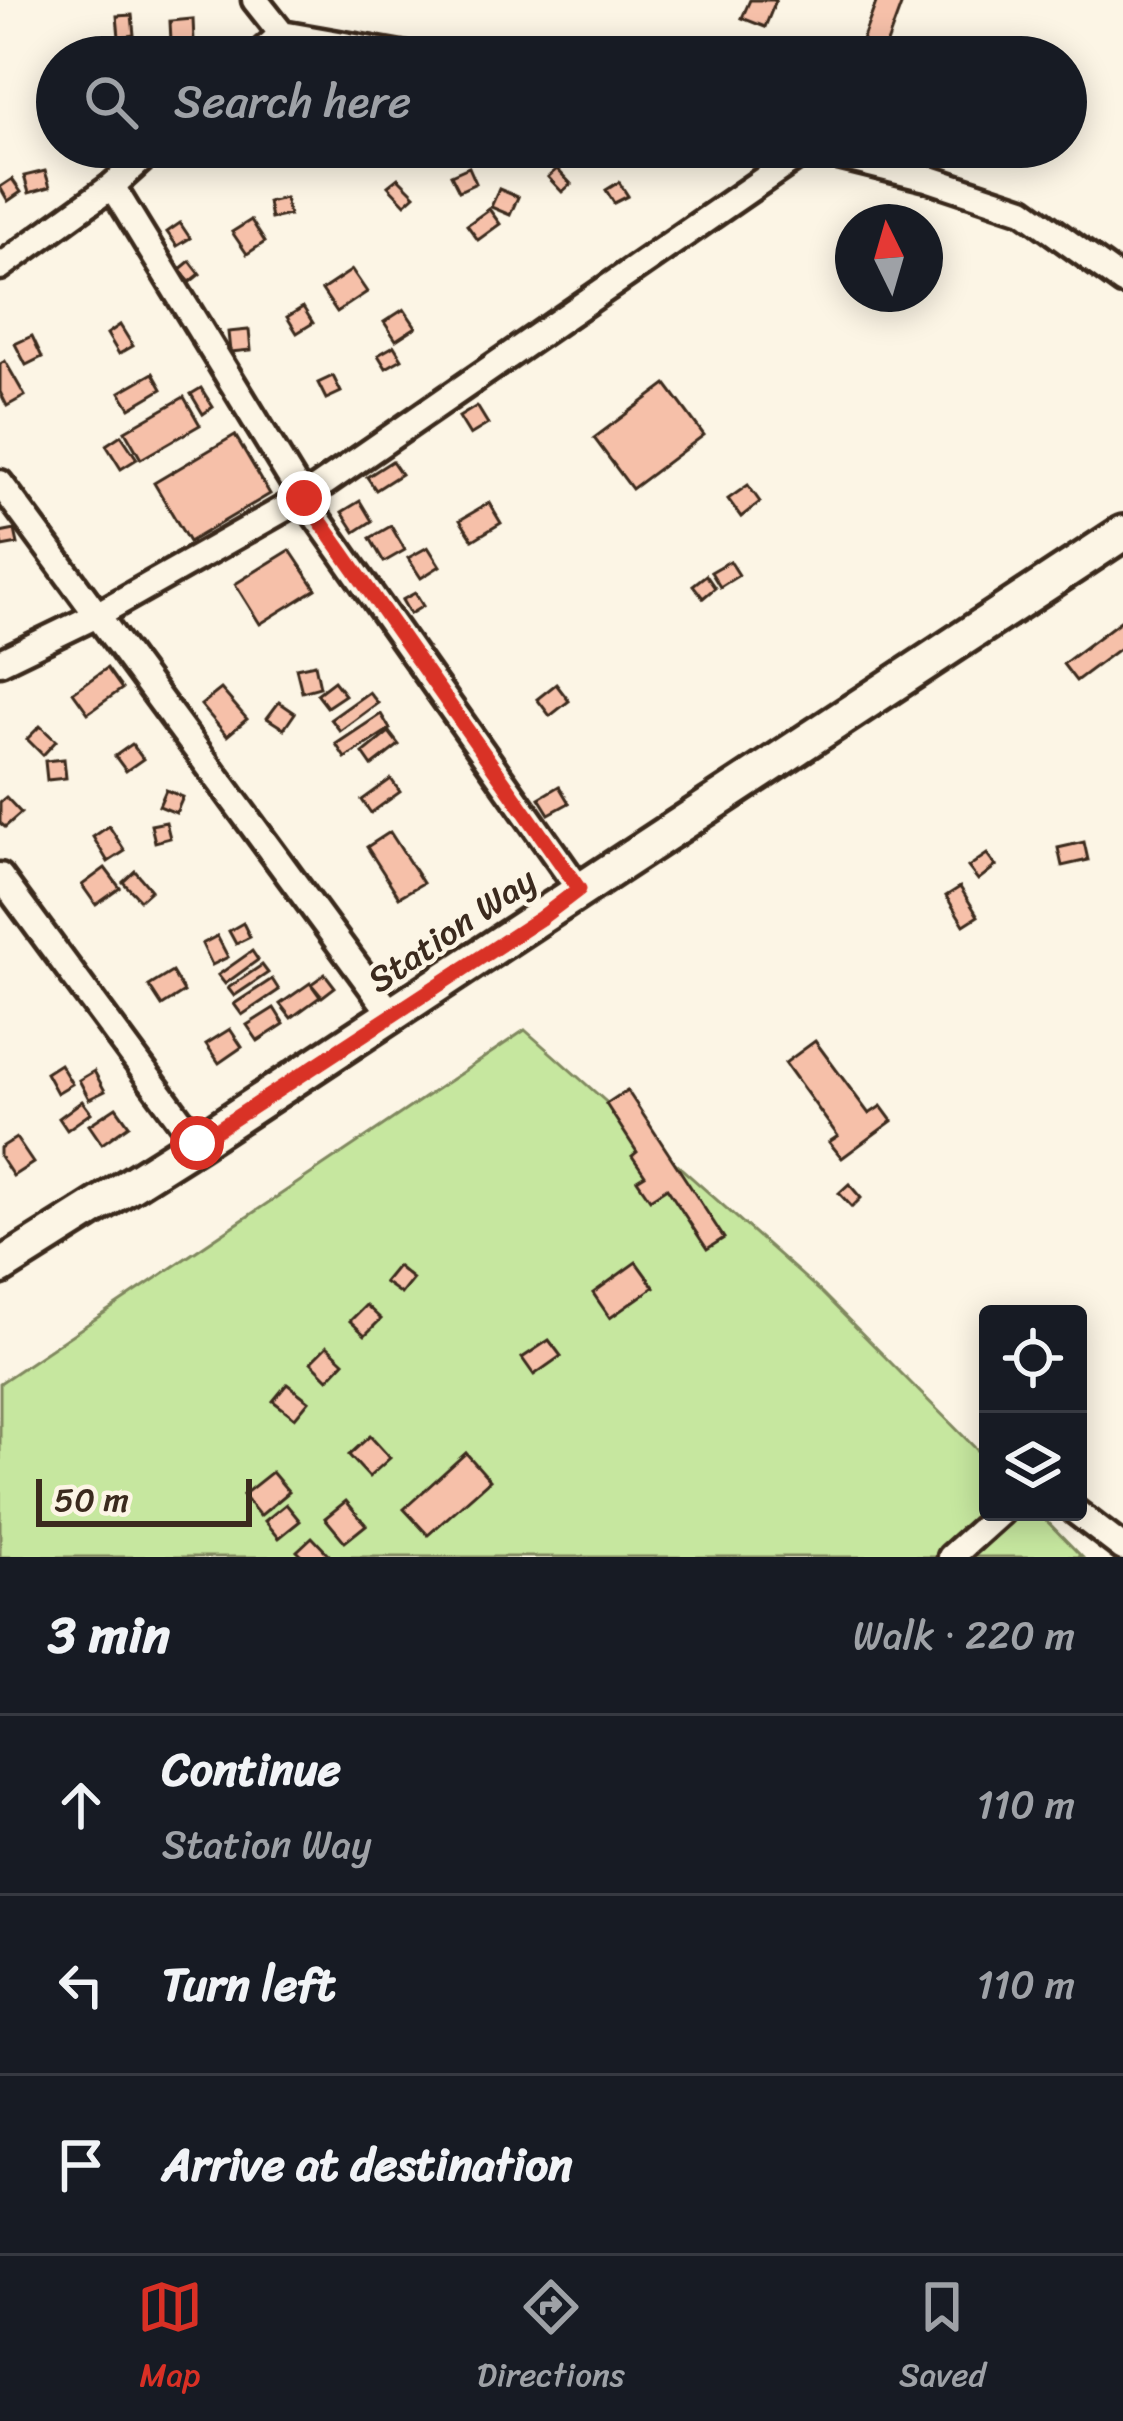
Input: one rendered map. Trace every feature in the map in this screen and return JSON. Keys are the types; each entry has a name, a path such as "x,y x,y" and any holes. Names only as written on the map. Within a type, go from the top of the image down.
{"main road":[{"name":"Station Way","path":"2,1262 197,1143 1123,533"}],"street":[{"path":"255,0 282,34 293,36"},
{"path":"0,267 131,168"},
{"path":"0,662 95,616 304,498 776,168"},
{"path":"886,168 1023,210 1123,282"},
{"path":"112,185 304,498 579,889"},
{"path":"0,482 392,1015"},
{"path":"0,876 197,1143"},
{"path":"1087,1520 1123,1548"},
{"path":"951,1557 991,1521"}],"green space":[{"path":"525,1030 822,1293 979,1452 979,1521 1047,1521 1082,1557 0,1557 0,1383"}],"building":[{"path":"750,0 776,0 765,27 742,18"},
{"path":"877,0 903,0 890,36 864,36"},
{"path":"132,15 134,35 119,36 117,16"},
{"path":"193,19 194,36 171,36 170,21"},
{"path":"469,168 476,183 459,191 451,175"},
{"path":"557,169 571,184 562,192 548,177"},
{"path":"45,171 50,187 29,193 24,176"},
{"path":"398,178 415,195 405,204 388,186"},
{"path":"12,179 21,192 8,201 0,187"},
{"path":"619,182 628,196 614,203 606,190"},
{"path":"499,189 518,197 510,215 491,207"},
{"path":"285,198 289,215 271,219 268,202"},
{"path":"489,209 500,224 478,240 467,225"},
{"path":"251,220 265,242 247,254 232,232"},
{"path":"180,223 190,238 177,246 167,232"},
{"path":"190,261 200,274 190,282 179,270"},
{"path":"352,270 367,292 337,312 322,290"},
{"path":"303,307 313,323 297,333 287,317"},
{"path":"404,309 416,327 396,340 384,322"},
{"path":"120,325 133,346 119,354 107,334"},
{"path":"249,330 251,350 230,352 228,332"},
{"path":"32,336 42,357 26,365 15,344"},
{"path":"394,346 402,359 386,368 378,355"},
{"path":"5,361 25,396 7,406 0,392 0,364"},
{"path":"153,373 162,389 130,408 120,392"},
{"path":"333,376 341,392 326,399 318,383"},
{"path":"666,384 704,435 632,489 594,438"},
{"path":"201,388 213,407 203,414 191,394"},
{"path":"184,397 200,425 141,459 125,431"},
{"path":"477,406 488,424 470,435 459,417"},
{"path":"121,435 137,459 121,469 106,445"},
{"path":"235,435 270,494 189,542 154,483"},
{"path":"392,461 401,474 376,490 367,477"},
{"path":"748,485 760,502 741,517 728,499"},
{"path":"360,501 372,521 355,532 342,512"},
{"path":"489,503 501,523 473,540 460,520"},
{"path":"391,526 405,550 384,562 370,538"},
{"path":"15,530 18,544 2,547 0,533"},
{"path":"428,547 440,566 421,578 408,558"},
{"path":"290,550 316,589 260,624 235,584"},
{"path":"730,561 739,575 720,587 711,572"},
{"path":"706,575 715,588 703,598 693,585"},
{"path":"415,593 423,606 410,614 402,600"},
{"path":"1123,619 1123,646 1076,681 1063,664"},
{"path":"315,664 320,687 302,692 296,668"},
{"path":"107,668 122,689 88,713 73,692"},
{"path":"334,681 345,695 327,707 317,694"},
{"path":"556,684 569,701 550,716 537,699"},
{"path":"221,689 247,719 227,736 201,705"},
{"path":"369,692 378,703 340,731 331,719"},
{"path":"279,702 295,713 284,729 267,718"},
{"path":"381,714 390,729 345,758 336,744"},
{"path":"40,726 56,741 43,755 27,739"},
{"path":"389,732 399,745 372,766 363,753"},
{"path":"132,744 143,759 126,771 115,756"},
{"path":"64,759 66,778 47,780 45,761"},
{"path":"391,779 400,792 371,813 362,800"},
{"path":"559,786 569,803 549,814 539,798"},
{"path":"166,790 183,797 176,813 159,806"},
{"path":"6,797 21,813 5,827 0,823 0,802"},
{"path":"166,822 170,838 155,842 151,825"},
{"path":"109,826 125,851 108,862 93,837"},
{"path":"390,832 423,883 399,897 367,847"},
{"path":"1084,842 1088,860 1062,866 1058,848"},
{"path":"987,854 996,866 978,880 968,867"},
{"path":"105,868 120,888 96,905 82,885"},
{"path":"135,871 151,890 140,900 123,882"},
{"path":"960,887 978,916 964,925 946,896"},
{"path":"243,923 250,937 236,944 229,931"},
{"path":"217,936 228,957 212,965 202,944"},
{"path":"252,951 258,960 225,984 218,975"},
{"path":"262,965 268,973 234,996 228,988"},
{"path":"172,972 184,992 162,1006 149,986"},
{"path":"325,974 335,987 322,997 311,984"},
{"path":"272,979 279,990 242,1015 234,1004"},
{"path":"310,983 320,997 291,1018 280,1004"},
{"path":"274,1008 284,1024 258,1041 247,1025"},
{"path":"230,1029 242,1047 219,1063 206,1044"},
{"path":"815,1041 869,1114 881,1106 892,1121 842,1158 829,1142 838,1136 785,1063"},
{"path":"60,1064 72,1084 57,1093 46,1073"},
{"path":"94,1071 105,1091 89,1099 79,1080"},
{"path":"627,1090 724,1238 707,1249 667,1188 650,1199 637,1180 645,1175 632,1156 637,1152 606,1104"},
{"path":"82,1101 91,1113 67,1130 59,1118"},
{"path":"116,1107 129,1125 102,1144 89,1125"},
{"path":"16,1138 33,1163 13,1176 0,1148"},
{"path":"849,1184 861,1198 852,1207 839,1193"},
{"path":"636,1262 654,1287 610,1318 593,1293"},
{"path":"397,1266 413,1279 401,1294 384,1282"},
{"path":"366,1305 381,1319 365,1335 350,1321"},
{"path":"549,1340 561,1356 534,1375 522,1358"},
{"path":"327,1346 344,1362 328,1379 311,1362"},
{"path":"287,1384 309,1401 295,1418 273,1401"},
{"path":"370,1436 390,1458 369,1477 349,1455"},
{"path":"466,1453 490,1480 428,1535 404,1509"},
{"path":"272,1472 289,1492 260,1516 243,1495"},
{"path":"346,1501 366,1525 345,1542 325,1518"},
{"path":"286,1504 300,1521 279,1538 265,1521"},
{"path":"312,1537 327,1557 303,1557 297,1551"}],"route":[{"path":"197,1143 579,889 304,498"}]}
